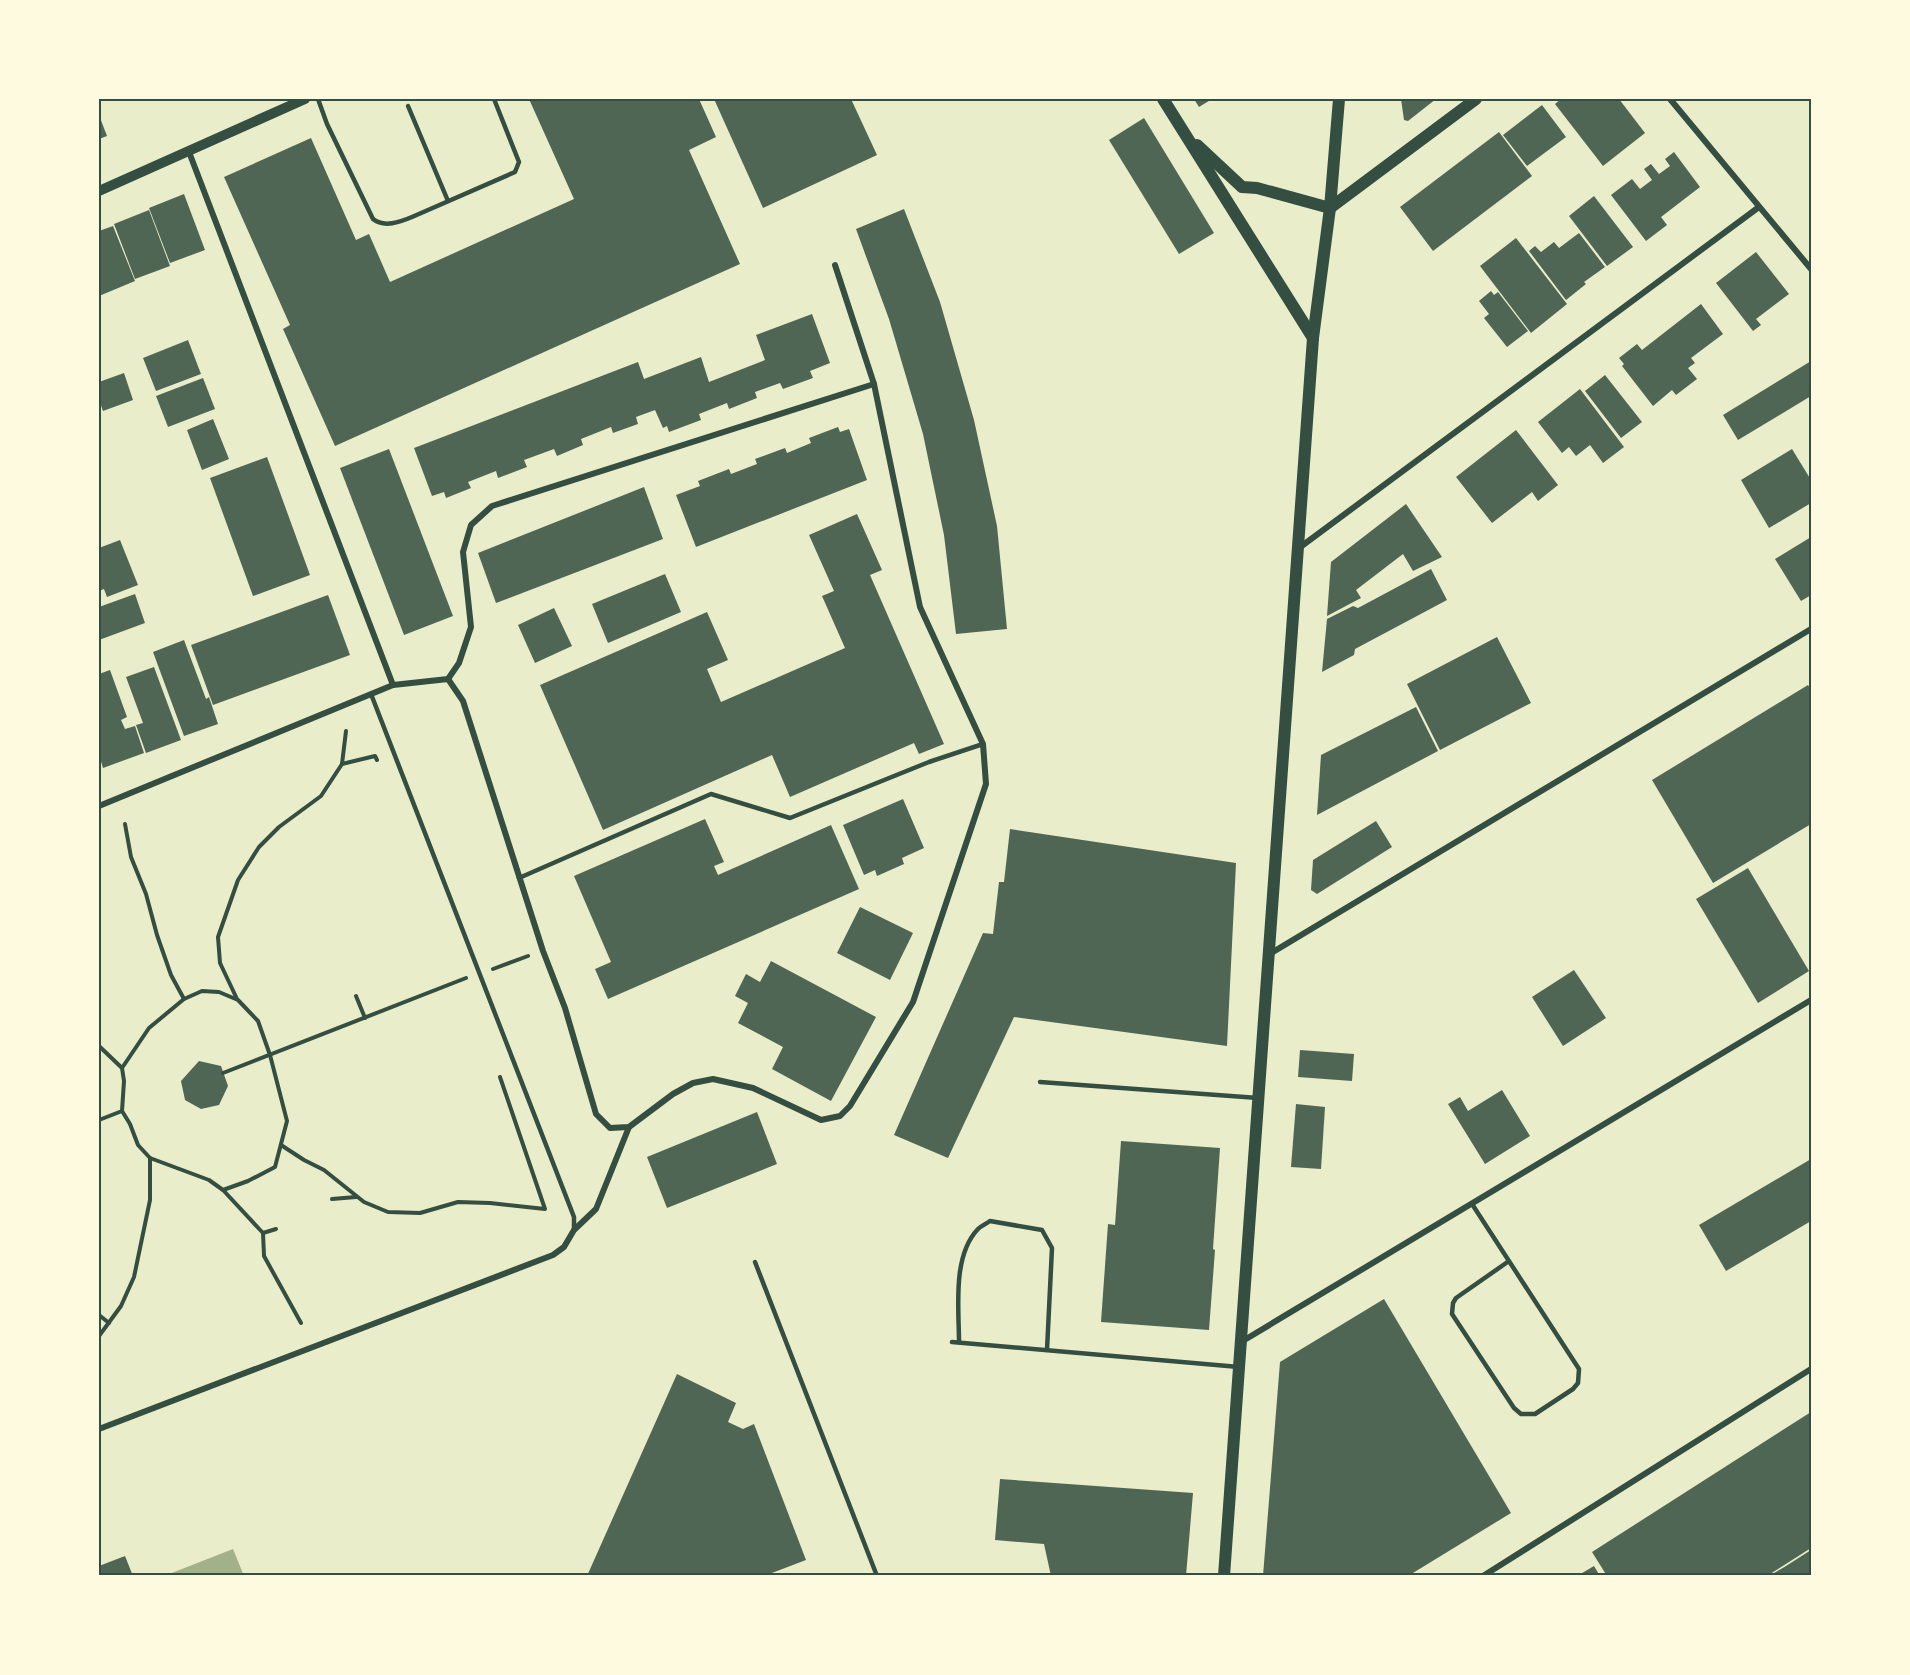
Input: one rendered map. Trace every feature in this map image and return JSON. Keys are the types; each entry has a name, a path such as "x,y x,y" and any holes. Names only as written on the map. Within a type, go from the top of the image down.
{"main road":[{"path":"1163,99 1313,338"},
{"path":"1224,1576 1313,338 1330,208 1339,99"},
{"path":"1330,208 1476,99"},
{"path":"1185,134 1242,187 1257,188 1330,208"}],"street":[{"path":"99,191 305,99"},
{"path":"1670,99 1811,269"},
{"path":"189,152 393,685"},
{"path":"1297,549 1759,207"},
{"path":"99,1429 553,1255 564,1247 574,1230 597,1209 629,1127 656,1106 693,1083 713,1078 753,1088 821,1120 840,1116 850,1106 913,1002 986,784 982,744 920,607 874,384 835,265"},
{"path":"448,680 459,663 471,627 463,552 471,525 492,506 874,384"},
{"path":"1268,955 1811,629"},
{"path":"99,806 393,685 448,680"},
{"path":"448,680 463,702 543,951 565,1008 596,1114 610,1128 629,1127"},
{"path":"1241,1342 1811,1000"},
{"path":"1483,1576 1811,1369"}],"lane":[{"path":"318,99 327,124 373,219 376,222 389,224 399,222 515,171 519,162 494,99"},
{"path":"408,106 448,201"},
{"path":"371,694 574,1217 574,1230"},
{"path":"519,878 711,794 790,818 929,762 982,744"},
{"path":"1040,1082 1258,1098"},
{"path":"1472,1204 1579,1369 1578,1383 1573,1389 1535,1414 1521,1414 1514,1408 1452,1314 1456,1298 1509,1262"},
{"path":"959,1342 959,1288 962,1261 969,1243 978,1230 990,1221 1042,1230 1048,1238 1052,1248 1052,1259 1047,1350"},
{"path":"755,1262 877,1576"},
{"path":"952,1342 1239,1366"}],"path":[{"path":"223,1190 248,1181 275,1167 287,1121 270,1055 258,1021 238,1000 220,963 218,937 238,880 259,847 279,827 321,796 342,764 346,731"},
{"path":"342,764 375,756 379,766"},
{"path":"125,824 131,857 146,894 157,936 171,975 184,999"},
{"path":"223,1073 466,978 543,951"},
{"path":"462,968 466,978"},
{"path":"122,1068 149,1028 184,999 202,991 219,992 238,1000"},
{"path":"356,996 365,1018"},
{"path":"99,1046 122,1068 124,1081 122,1111 138,1145 150,1158 209,1180 223,1190 263,1233 264,1256 301,1323"},
{"path":"281,1145 324,1170 364,1202 388,1212 420,1213 458,1202 545,1209 500,1076"},
{"path":"99,1120 122,1111"},
{"path":"99,1336 121,1306 134,1276 150,1200 150,1158"},
{"path":"332,1199 357,1197"},
{"path":"263,1233 276,1228"},
{"path":"99,1316 109,1323"}],"shaded area":[{"path":"233,1549 244,1576 164,1576"}],"building":[{"path":"529,99 699,99 716,137 689,150 740,264 335,446 283,329 290,325 224,177 311,138 356,240 369,234 390,282 574,199"},
{"path":"714,99 851,99 877,155 763,208"},
{"path":"1194,99 1212,99 1199,107"},
{"path":"1401,99 1436,99 1408,121 1404,120"},
{"path":"1561,99 1619,99 1645,133 1603,166 1555,104"},
{"path":"1542,105 1566,137 1527,166 1503,135"},
{"path":"99,115 107,136 99,139"},
{"path":"1144,118 1214,233 1179,254 1109,140"},
{"path":"1499,132 1532,176 1433,251 1400,207"},
{"path":"1674,152 1700,187 1661,217 1667,225 1646,241 1611,195 1632,179 1640,189 1652,180 1644,169 1651,164 1659,174 1670,166 1665,159"},
{"path":"184,194 205,250 170,263 149,208"},
{"path":"1594,196 1633,247 1607,266 1569,216"},
{"path":"904,209 940,302 974,420 997,526 1007,629 956,634 944,535 923,434 889,319 856,229"},
{"path":"149,210 170,266 135,279 114,224"},
{"path":"113,226 135,281 99,296 99,231"},
{"path":"1579,233 1605,267 1584,282 1586,284 1566,300 1529,251 1535,246 1541,252 1554,242 1559,248"},
{"path":"1516,238 1567,304 1531,333 1480,266"},
{"path":"1756,252 1789,294 1756,319 1761,325 1753,331 1716,283"},
{"path":"1491,291 1494,295 1498,292 1528,331 1507,347 1484,318 1489,314 1479,301"},
{"path":"1701,304 1723,334 1691,358 1695,363 1688,368 1697,379 1676,395 1672,390 1653,406 1622,366 1624,364 1619,358 1637,344 1642,350"},
{"path":"812,314 830,363 810,371 813,378 783,389 780,383 755,392 757,398 729,409 727,403 699,414 701,420 669,432 667,426 663,428 655,410 636,417 638,424 613,433 611,427 581,439 583,445 557,456 554,449 524,460 527,467 498,478 496,471 468,482 471,488 446,498 444,492 432,496 414,448 638,362 644,379 701,357 709,382 765,360 756,335"},
{"path":"188,340 201,374 156,391 143,358"},
{"path":"1811,361 1811,396 1738,440 1723,415"},
{"path":"124,373 133,400 103,411 99,400 99,382"},
{"path":"1605,375 1642,422 1621,438 1585,391"},
{"path":"203,378 215,409 168,427 156,396"},
{"path":"1580,389 1624,447 1603,463 1590,445 1576,456 1569,447 1562,453 1538,422"},
{"path":"213,419 229,459 202,470 187,430"},
{"path":"838,427 840,432 849,429 867,480 696,547 676,495 700,486 698,481 729,469 731,474 757,464 755,459 785,448 787,453 811,443 809,438"},
{"path":"1516,430 1558,485 1538,501 1532,492 1492,523 1456,477"},
{"path":"389,449 453,616 404,635 340,468"},
{"path":"1792,449 1811,480 1811,503 1769,528 1741,480"},
{"path":"267,457 310,575 253,596 210,478"},
{"path":"644,487 663,539 496,603 478,553"},
{"path":"1406,504 1442,557 1413,571 1403,554 1356,590 1361,598 1327,616 1331,562"},
{"path":"857,514 882,570 870,575 944,744 919,754 914,743 790,797 772,755 603,830 540,685 707,612 728,660 707,669 721,702 845,648 822,596 834,591 809,535"},
{"path":"1811,537 1811,595 1801,601 1775,559"},
{"path":"120,540 138,585 107,597 104,589 99,591 99,548"},
{"path":"1431,569 1447,600 1355,649 1354,655 1322,672 1327,619 1353,606 1358,608"},
{"path":"665,574 681,612 608,643 592,604"},
{"path":"135,594 145,623 99,640 99,607"},
{"path":"328,595 350,655 213,705 191,645"},
{"path":"554,608 572,646 535,663 518,625"},
{"path":"1497,637 1531,703 1440,750 1407,684"},
{"path":"184,640 218,724 184,736 153,652"},
{"path":"154,667 181,740 146,753 136,725 143,723 126,677"},
{"path":"110,670 127,717 121,720 125,729 135,726 144,753 103,768 99,755 99,674"},
{"path":"1808,685 1811,690 1811,824 1713,883 1652,780"},
{"path":"1416,707 1438,751 1317,815 1321,755"},
{"path":"903,799 924,848 902,858 904,864 877,876 875,870 864,875 843,825"},
{"path":"705,819 724,862 714,866 718,875 831,825 859,889 608,999 595,969 611,962 574,876"},
{"path":"1376,821 1392,847 1317,894 1311,890 1313,860"},
{"path":"1010,829 1236,863 1227,1046 1014,1017 948,1158 894,1135 983,933 993,934 999,882 1004,882"},
{"path":"1748,868 1809,971 1758,1003 1696,899"},
{"path":"860,907 913,933 890,980 837,953"},
{"path":"771,961 876,1017 831,1101 772,1069 783,1047 738,1023 748,1003 735,996 746,974 760,982"},
{"path":"1574,970 1606,1018 1563,1046 1532,997"},
{"path":"1300,1050 1354,1054 1352,1081 1298,1077"},
{"path":"199,1061 221,1066 228,1086 219,1105 201,1109 185,1100 181,1081"},
{"path":"1502,1090 1530,1136 1485,1164 1448,1104 1460,1097 1468,1111"},
{"path":"1296,1104 1325,1107 1321,1169 1291,1167"},
{"path":"757,1112 777,1164 667,1208 647,1157"},
{"path":"1121,1141 1220,1148 1209,1330 1101,1322 1108,1224 1115,1225"},
{"path":"1811,1159 1811,1221 1726,1271 1699,1225"},
{"path":"1384,1299 1511,1513 1408,1576 1263,1576 1280,1362"},
{"path":"677,1374 736,1403 728,1422 743,1429 754,1424 806,1560 764,1576 587,1576"},
{"path":"1811,1412 1811,1548 1767,1576 1607,1576 1592,1552"},
{"path":"1000,1479 1193,1493 1186,1576 1051,1576 1044,1544 995,1540"},
{"path":"1811,1550 1811,1576 1769,1576 1786,1566"},
{"path":"125,1556 133,1576 99,1576 99,1566"},
{"path":"1594,1566 1600,1576 1577,1576"}]}
